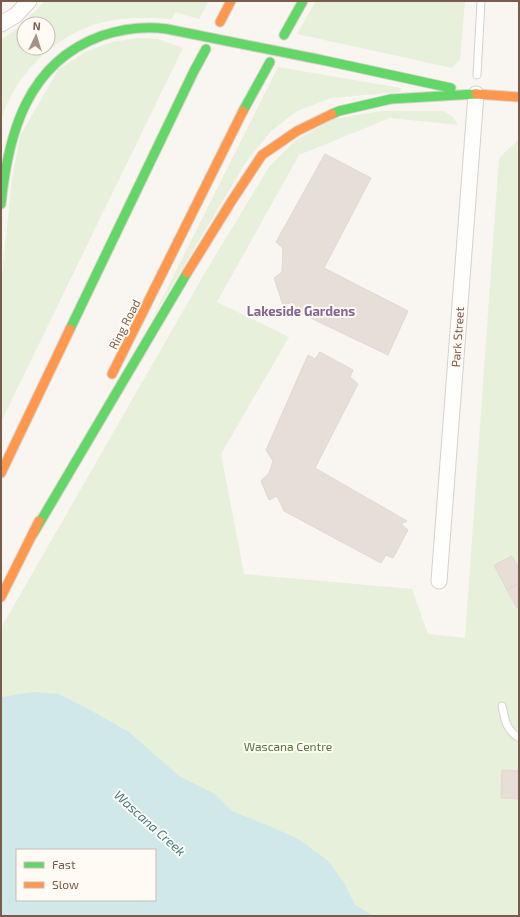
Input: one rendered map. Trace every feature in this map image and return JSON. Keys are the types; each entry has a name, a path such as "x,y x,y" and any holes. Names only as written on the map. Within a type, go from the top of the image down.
{"main road":[{"path":"220,22 231,1"},
{"path":"284,35 303,1"},
{"path":"1,204 9,149 17,124 27,101 40,83 52,68 66,55 83,44 103,36 128,30 148,28 167,29 322,60 476,94"},
{"path":"1,472 206,49"},
{"name":"Ring Road","path":"106,386 247,103 270,62"},
{"path":"32,534 194,262 262,155 297,131 339,110 391,99 476,94 519,97"},
{"path":"1,597 85,428"}],"street":[{"path":"1,24 16,15 29,1"},
{"name":"Park Street","path":"439,581 476,94"}],"lane":[{"path":"477,75 481,1"},
{"path":"502,706 507,725 512,734 519,738"}],"green space":[{"path":"45,1 209,1 199,19 175,12 172,19 135,18 114,20 77,32 56,44 56,16 30,16"},
{"path":"316,1 465,1 460,60 452,68 297,34"},
{"path":"16,29 16,56 42,56 30,68 18,84 8,102 1,120 1,40"},
{"path":"139,38 157,39 183,48 1,422 1,283 12,180 20,136 58,70 85,52 112,42"},
{"path":"278,67 401,88 400,92 331,98 297,111 271,131 246,162 152,319"},
{"name":"Wascana Centre","path":"381,111 444,111 453,117 458,125 390,118 299,155 217,302 289,337 221,454 244,574 412,589 428,634 465,638 499,158 519,139 519,916 1,916 1,716 11,695 1,697 1,628 206,271 269,167 296,140 334,119"}],"water":[{"name":"Wascana Creek","path":"33,692 59,694 92,711 129,732 179,776 215,794 232,811 300,840 327,860 343,881 355,905 374,916 1,916 1,697"}],"building":[{"path":"325,154 371,178 324,268 408,311 388,355 296,311 293,302 283,305 274,278 282,272 283,248 276,242"},
{"path":"320,352 353,370 350,377 358,384 315,468 407,521 401,524 408,530 393,558 386,555 381,563 284,511 277,496 269,500 261,481 269,473 273,461 266,450 308,355 315,359"},
{"path":"512,556 519,569 519,583 507,590 494,565"},
{"path":"519,583 519,606 517,608 507,590"},
{"path":"502,770 519,771 519,799 501,798"}],"traffic: fast":[{"path":"284,35 303,1"},
{"path":"1,204 9,152 16,127 26,104 39,83 55,64 76,48 101,36 134,29 167,29"},
{"path":"167,29 322,60"},
{"path":"70,329 206,49"},
{"path":"322,60 451,88"},
{"path":"243,111 270,62"},
{"path":"332,114 391,99 476,94"},
{"path":"33,534 187,273"}],"traffic: slow":[{"path":"220,22 231,1"},
{"path":"476,94 519,97"},
{"path":"112,374 243,111"},
{"path":"187,273 262,155 297,131 332,114"},
{"path":"1,473 70,329"},
{"path":"1,597 39,521"}],"district":[{"name":"Lakeside Gardens","path":"301,311"}]}
